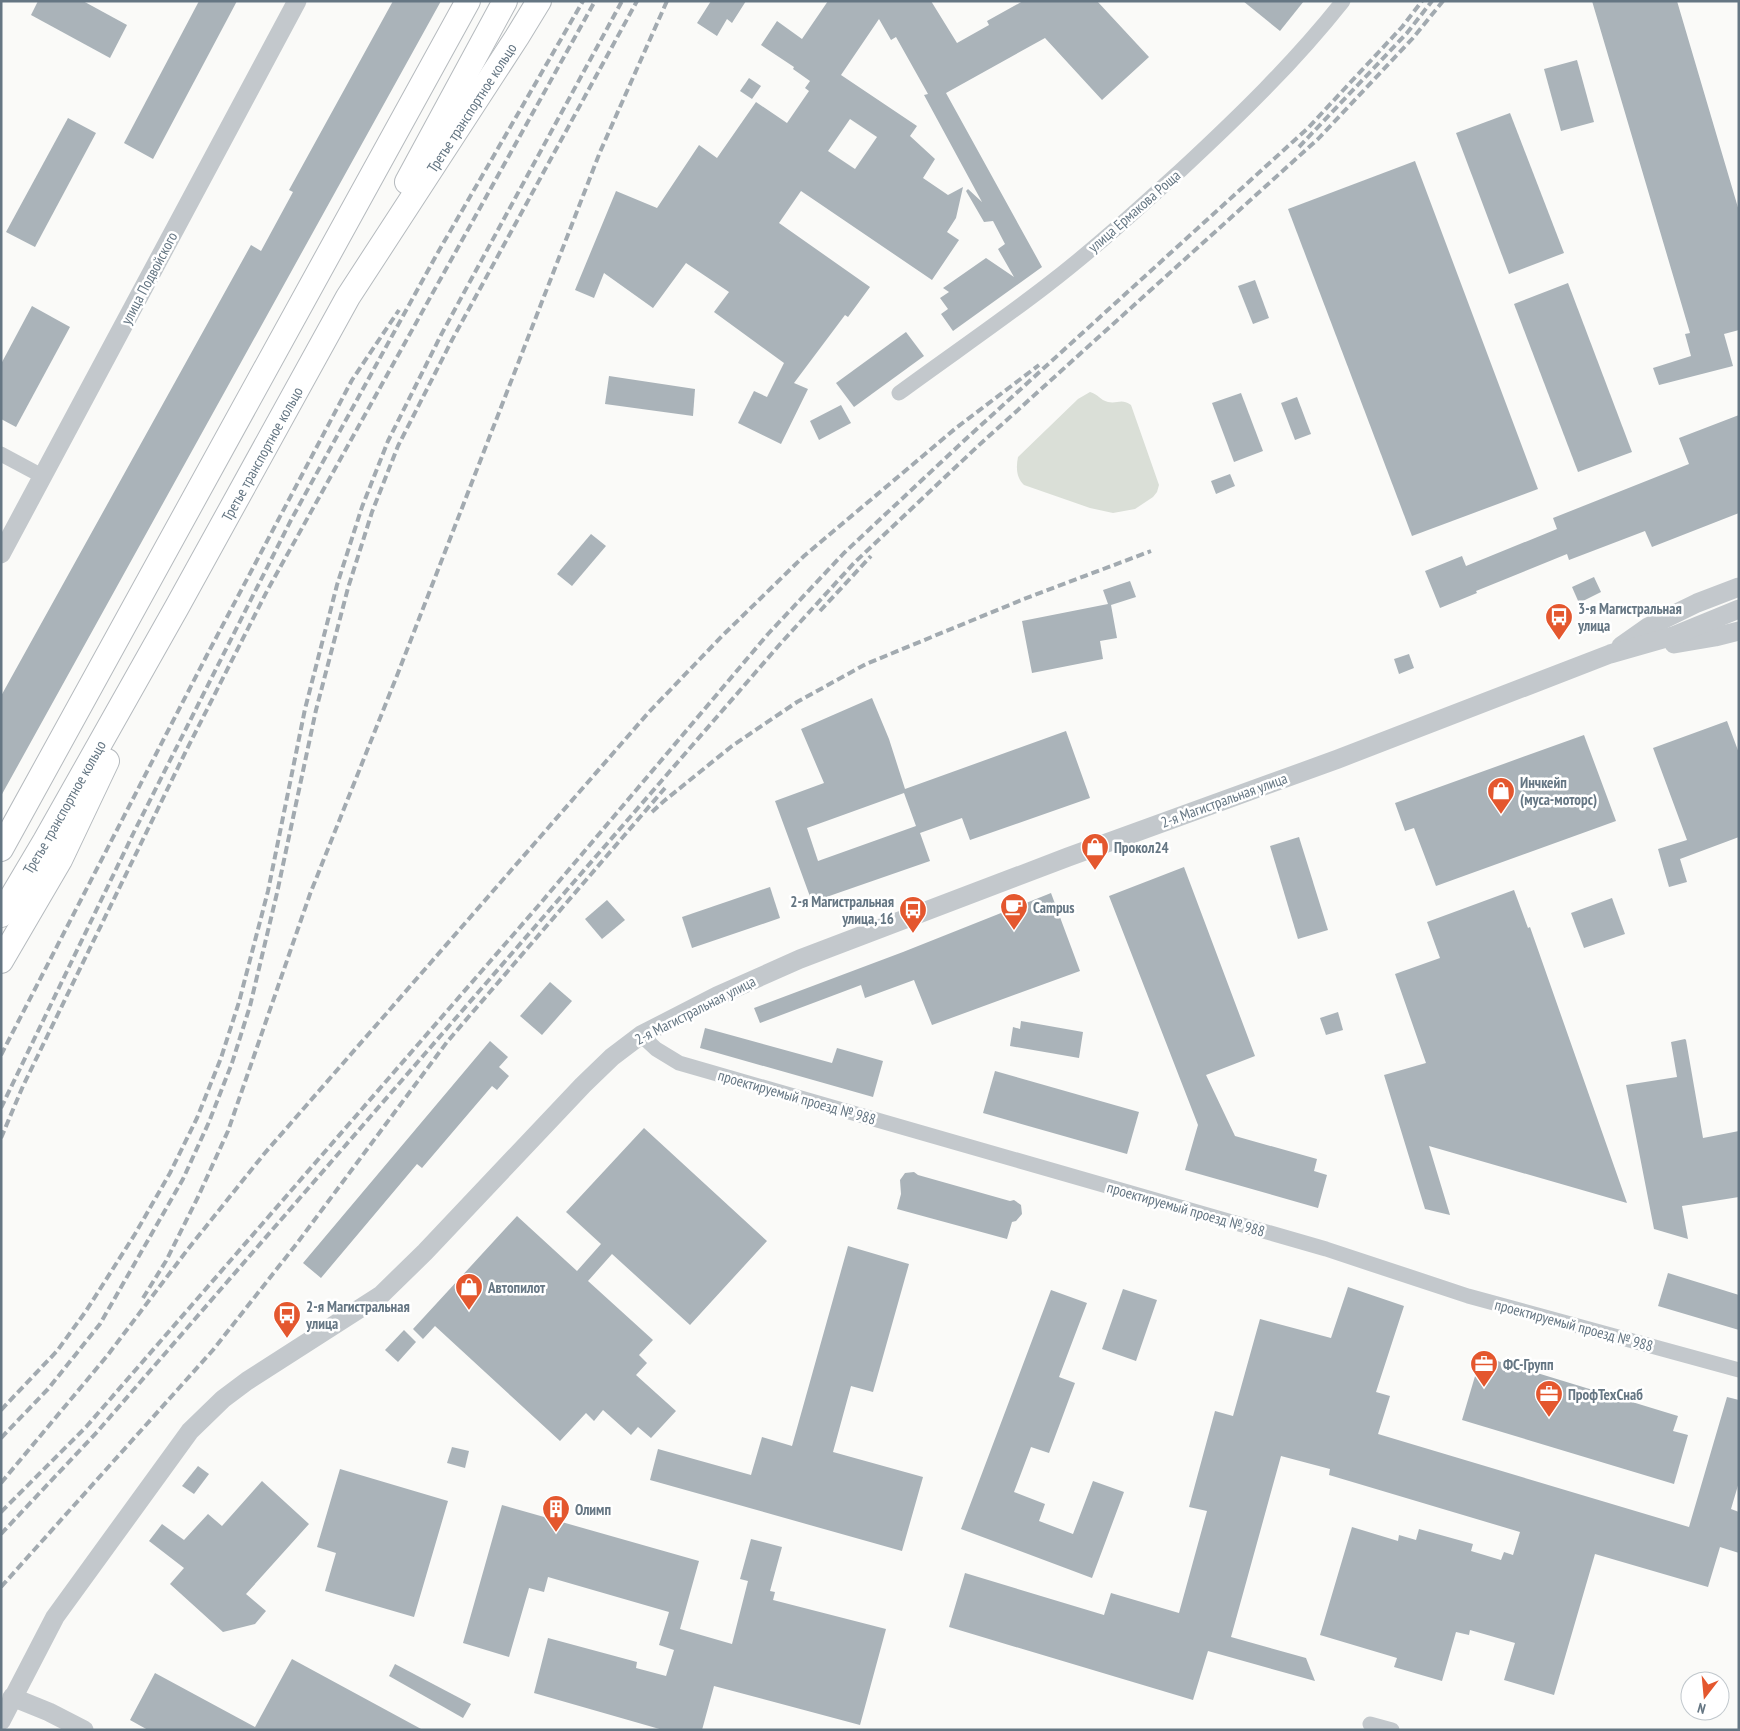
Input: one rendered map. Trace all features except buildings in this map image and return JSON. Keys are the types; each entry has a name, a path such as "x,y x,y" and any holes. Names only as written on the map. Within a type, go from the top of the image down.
{"main road":[{"path":"1,849 468,1"},
{"name":"Третье транспортное кольцо","path":"1,915 177,607 348,296 504,1"},
{"name":"Третье транспортное кольцо","path":"348,296 539,1"},
{"path":"1,961 60,860 177,607"}],"street":[{"name":"улица Подвойского","path":"1,554 298,1"},
{"name":"улица Ермакова Роща","path":"899,393 1046,286 1118,227 1267,88 1292,62 1343,1"},
{"path":"1,454 42,476"},
{"name":"2-я Магистральная улица","path":"1613,653 1648,627 1697,603 1739,587"},
{"name":"2-я Магистральная улица","path":"1,1721 54,1617 190,1431 223,1399 247,1381 381,1295 425,1252 583,1085 612,1057 641,1034 717,996 800,959 1068,857 1338,760 1613,653 1673,636 1739,610"},
{"path":"1613,653 1715,638 1739,631"},
{"name":"проектируемый проезд № 988","path":"641,1034 656,1049 679,1063 1326,1249 1468,1296 1739,1370"},
{"path":"12,1697 49,1712 84,1730"},
{"path":"1370,1724 1392,1730"}],"shaded area":[{"path":"1090,392 1108,402 1122,402 1131,405 1159,485 1153,497 1135,509 1113,513 1090,508 1024,485 1018,475 1018,457 1078,399"}],"railway":[{"path":"1,1108 134,832 291,520 437,254 583,1"},
{"path":"1,1138 23,1086 91,946 267,591 595,1"},
{"path":"1,1410 57,1351 86,1311 135,1234 170,1173 197,1118 221,1058 239,1002 268,891 305,709 337,585 362,507 388,441 441,335 622,1"},
{"path":"1,1438 48,1389 100,1324 183,1179 209,1122 232,1063 250,1006 277,893 316,710 348,588 372,512 398,446 452,340 637,1"},
{"path":"143,1298 166,1261 228,1131 310,894 398,673 600,152 667,1"},
{"path":"1,1512 86,1427 539,905 768,634 844,553 968,437 1308,128 1402,27 1422,1"},
{"path":"1299,147 1407,33 1432,1"},
{"path":"1,1534 97,1432 781,643 854,563 978,446 1318,139 1413,38 1443,1"},
{"path":"1,1055 207,655 352,380 399,310"},
{"path":"1,1483 107,1356 188,1249 264,1154 649,712 722,636 804,556 956,428 1039,365"},
{"path":"652,812 732,746 797,702 866,664 1024,599 1151,551"},
{"path":"820,611 871,556"},
{"path":"1,1587 213,1350 298,1242 447,1042 665,788"}],"place":[{"name":"3-я Магистральная улица","path":"1559,641"},
{"name":"Инчкейп (муса-моторс)","path":"1501,815"},
{"name":"Прокол24","path":"1095,871"},
{"name":"Campus","path":"1014,931"},
{"name":"2-я Магистральная улица, 16","path":"913,934"},
{"name":"Автопилот","path":"469,1311"},
{"name":"2-я Магистральная улица","path":"287,1339"},
{"name":"ФС-Групп","path":"1484,1388"},
{"name":"ПрофТехСнаб","path":"1549,1418"},
{"name":"Олимп","path":"556,1533"}]}
